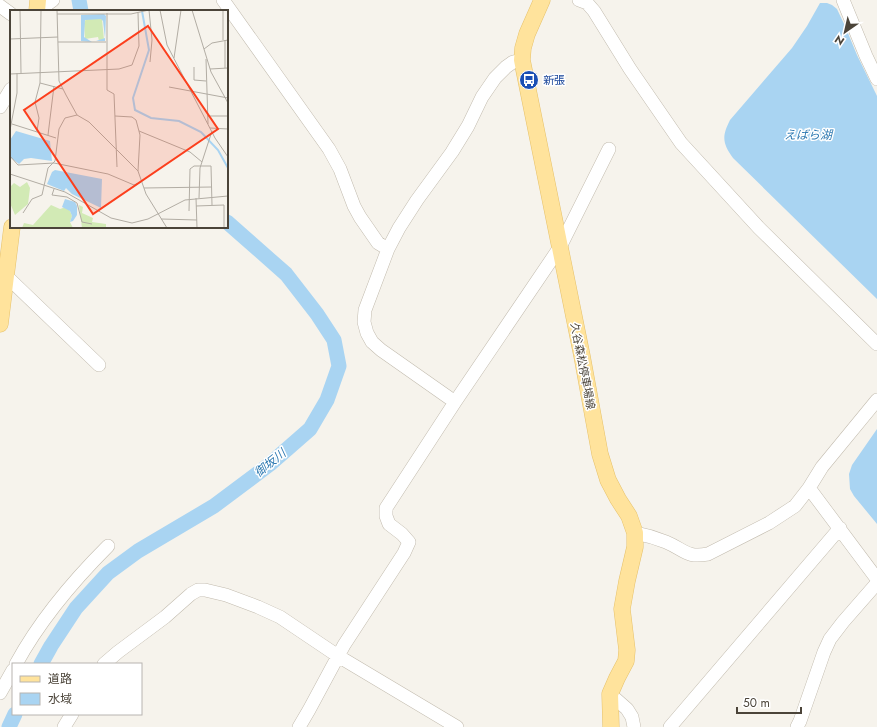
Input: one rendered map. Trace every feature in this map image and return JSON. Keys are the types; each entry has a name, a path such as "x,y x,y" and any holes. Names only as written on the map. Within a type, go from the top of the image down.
{"main road":[{"name":"久谷森松停車場線","path":"542,0 527,34 523,48 522,60 582,356 600,454 608,480 628,516 635,533 635,547 622,609 627,650 626,661 610,694 611,727"},
{"path":"0,324 3,273 12,228"}],"street":[{"path":"39,10 53,0"},
{"path":"223,0 329,149 340,169 354,206 360,217 378,243 388,249"},
{"path":"579,0 587,3 594,11 630,69 681,143 759,228 877,344"},
{"path":"843,0 877,79"},
{"path":"0,6 10,13"},
{"path":"455,402 381,350 372,342 367,333 364,322 365,310 388,249 398,228 452,152 468,126 482,97 495,78 513,62 522,60"},
{"path":"299,727 338,656 404,554 409,542 402,534 389,524 386,516 386,508 455,402 560,247 608,149"},
{"path":"3,273 99,365"},
{"path":"635,533 665,542 684,552 699,556 708,554 770,523 795,506 809,488 822,467 877,400"},
{"path":"809,488 877,579"},
{"path":"670,727 840,528"},
{"path":"17,663 26,647 61,598 108,546"},
{"path":"797,727 830,639 877,583"},
{"path":"105,663 198,590 205,590 226,595 280,617 338,656 457,727"},
{"path":"0,693 12,672"},
{"path":"610,694 627,709 632,717 634,727"},
{"path":"64,727 71,715"}],"water":[{"name":"えばら湖","path":"820,3 827,3 837,9 877,96 877,299 733,158 725,144 724,139 730,120 792,48"},
{"path":"877,429 877,524 850,489 849,474 852,465"}],"waterway":[{"name":"御坂川","path":"79,0 81,10"},
{"name":"御坂川","path":"42,663 76,608 108,573 138,551 214,506 270,464 310,429 327,400 339,366 334,340 317,314 286,274 228,223"},
{"name":"御坂川","path":"9,727 15,715"}],"place":[{"name":"新張","path":"529,80"}]}
